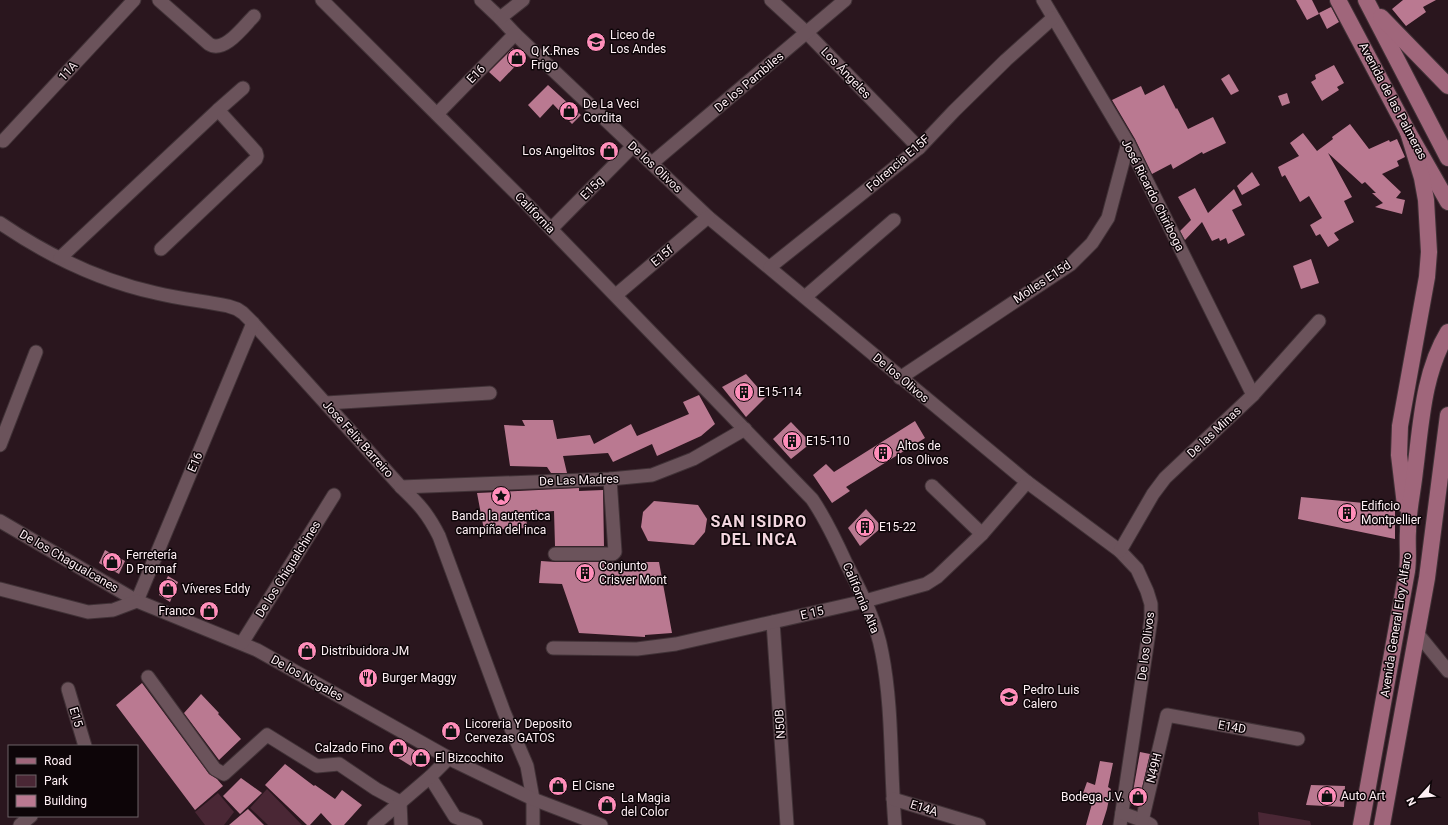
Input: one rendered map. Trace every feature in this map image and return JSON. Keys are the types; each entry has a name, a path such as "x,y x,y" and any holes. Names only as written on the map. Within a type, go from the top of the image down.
{"main road":[{"name":"Avenida de las Palmeras","path":"1338,0 1408,132 1448,202"},
{"name":"Avenida de las Palmeras","path":"1367,1 1448,158"},
{"path":"1367,1 1448,86"},
{"path":"1408,132 1422,178 1426,200 1429,252 1427,277 1400,426 1399,455 1408,531"},
{"name":"Avenida General Eloy Alfaro","path":"1361,825 1407,571 1409,556 1408,531 1423,409 1433,367 1441,343 1448,332"},
{"name":"Avenida General Eloy Alfaro","path":"1382,825 1427,578 1448,415"},
{"path":"1438,488 1448,471"}],"street":[{"name":"11A","path":"3,141 134,0"},
{"path":"159,0 209,44 215,47 230,40 254,16"},
{"name":"California","path":"322,0 519,196 745,429"},
{"name":"De los Olivos","path":"481,0 708,217 1027,482 1120,552 1137,568 1151,604 1152,619 1121,819"},
{"path":"500,18 523,0"},
{"name":"Los Ángeles","path":"771,0 807,33 919,148"},
{"name":"De los Pambiles","path":"652,163 845,0"},
{"name":"José Ricardo Chiriboga","path":"1043,0 1128,143 1253,395"},
{"name":"Folrencia E15F","path":"770,267 919,148 1006,60 1053,18"},
{"name":"E16","path":"437,114 515,34"},
{"path":"60,258 243,88"},
{"path":"161,249 256,159 256,152 218,110"},
{"name":"Molles E15d","path":"900,378 1071,264 1092,244 1108,218 1128,143"},
{"name":"E15g","path":"551,229 633,146"},
{"name":"E15f","path":"616,295 708,217"},
{"path":"805,297 894,220"},
{"name":"Jose Felix Barreiro","path":"0,223 60,258 90,272 156,293 228,306 243,313 401,487 418,502 426,512 439,536 504,712 527,766 533,799 534,825"},
{"name":"De las Minas","path":"1120,552 1153,494 1165,478 1253,395 1319,321"},
{"name":"E16","path":"137,601 252,323"},
{"path":"0,444 36,352"},
{"path":"326,403 490,393"},
{"name":"De Las Madres","path":"401,487 631,478 658,472 693,459 745,429"},
{"name":"California Alta","path":"745,429 812,498 837,543 865,601 879,639 886,673 890,720 895,825"},
{"path":"555,554 613,554 615,552 610,479"},
{"name":"E 15","path":"553,648 637,648 676,644 865,601 926,584 932,581 982,534 1027,482"},
{"path":"932,486 982,534"},
{"name":"De los Chigualchines","path":"242,643 334,495"},
{"name":"De los Chagualcanes","path":"0,521 137,601"},
{"path":"0,589 88,612 113,610 137,601"},
{"name":"De los Nogales","path":"137,601 257,650 449,758 533,799 601,825"},
{"name":"N50B","path":"773,622 787,825"},
{"path":"1417,633 1448,671"},
{"path":"148,676 215,769 224,774 267,735 317,766 338,764 376,789 400,802"},
{"name":"E15","path":"68,688 85,745"},
{"name":"E14D","path":"1167,715 1298,739"},
{"name":"N49H","path":"1146,823 1167,715"},
{"path":"374,825 430,777 449,758"},
{"path":"430,777 451,821 476,825"},
{"name":"E14A","path":"893,798 979,825"},
{"path":"400,802 401,825"},
{"path":"20,825 30,817"},
{"path":"1121,819 1146,823"}],"green space":[{"path":"267,789 302,825 268,825 250,808"},
{"path":"218,793 234,812 224,825 205,825 195,812"},
{"path":"1258,812 1310,821 1311,825 1259,825"}],"building":[{"path":"1296,0 1312,0 1319,14 1307,20"},
{"path":"1403,0 1436,0 1423,7 1426,12 1406,26 1392,9"},
{"path":"1331,7 1339,22 1327,29 1319,13"},
{"path":"513,48 523,58 500,82 489,72"},
{"path":"1334,65 1344,83 1337,87 1339,90 1322,101 1311,82 1316,79 1315,75"},
{"path":"1229,74 1239,91 1231,95 1221,79"},
{"path":"548,85 581,115 572,124 553,104 540,118 528,105"},
{"path":"1164,85 1188,129 1213,117 1226,143 1203,154 1202,152 1173,169 1171,164 1152,174 1135,139 1112,100 1141,86 1145,95"},
{"path":"1287,93 1290,103 1282,106 1278,96"},
{"path":"1350,124 1369,149 1389,140 1390,142 1397,139 1405,157 1397,161 1399,166 1382,174 1401,192 1396,198 1405,200 1402,214 1375,207 1383,203 1372,193 1376,193 1365,182 1362,184 1328,153 1352,197 1344,201 1354,222 1334,233 1339,240 1328,247 1320,234 1316,236 1310,225 1322,218 1309,196 1300,202 1285,175 1282,177 1278,167 1299,156 1290,143 1303,133 1317,151 1333,139 1332,137"},
{"path":"1252,172 1260,185 1242,195 1237,186"},
{"path":"1195,188 1208,213 1234,189 1242,205 1232,210 1245,235 1228,244 1226,238 1220,241 1219,238 1212,241 1202,222 1185,240 1180,231 1191,220 1178,197"},
{"path":"1311,259 1319,283 1301,289 1293,266"},
{"name":"E15-114","path":"746,374 766,397 746,417 722,387"},
{"path":"699,395 715,424 701,436 657,456 652,444 613,462 608,453 563,456 567,473 551,473 547,467 510,466 504,425 525,426 522,420 553,420 557,439 590,435 594,444 631,424 637,436 689,414 683,402"},
{"name":"Altos de los Olivos","path":"915,421 925,438 846,487 850,491 832,503 813,475 826,464 834,472"},
{"name":"E15-110","path":"791,422 811,443 791,459 773,439"},
{"path":"579,488 579,491 603,490 604,546 555,546 554,511 526,513 527,528 484,530 477,493"},
{"name":"Edificio Montpellier","path":"1301,497 1395,506 1395,539 1298,519"},
{"path":"654,501 698,505 707,519 705,532 694,545 648,541 641,527 643,512"},
{"name":"E15-22","path":"866,509 882,527 860,546 848,528"},
{"name":"Ferretería D Promaf","path":"105,550 125,561 119,574 99,563"},
{"path":"541,561 659,562 672,633 645,635 645,637 579,633 562,584 539,583"},
{"name":"Víveres Eddy","path":"168,576 178,582 170,602 159,595"},
{"path":"142,683 209,774 217,779 223,786 195,810 116,705"},
{"path":"201,694 241,739 219,760 184,713"},
{"path":"397,740 419,753 411,766 390,753"},
{"path":"1140,752 1150,754 1138,805 1131,803"},
{"path":"1100,761 1113,763 1108,787 1111,789 1107,809 1102,825 1086,825 1093,800 1082,796 1087,782 1095,785"},
{"path":"285,764 314,786 315,785 335,799 342,790 362,805 344,825 332,825 321,813 310,825 307,825 265,785"},
{"path":"241,778 262,793 240,814 223,796"},
{"name":"Auto Art","path":"1311,785 1345,786 1344,807 1306,805"},
{"path":"248,809 264,825 229,825"}],"place":[{"name":"Liceo de Los Andes","path":"596,42"},
{"name":"Q K.Rnes Frigo","path":"517,58"},
{"name":"De La Veci Cordita","path":"569,111"},
{"name":"Los Angelitos","path":"609,151"},
{"name":"E15-114","path":"744,392"},
{"name":"E15-110","path":"792,441"},
{"name":"Altos de los Olivos","path":"883,453"},
{"name":"Banda la autentica campiña del inca","path":"501,496"},
{"name":"Edificio Montpellier","path":"1347,513"},
{"name":"E15-22","path":"865,527"},
{"name":"Ferretería D Promaf","path":"112,562"},
{"name":"Conjunto Crisver Mont","path":"585,573"},
{"name":"Víveres Eddy","path":"168,589"},
{"name":"Franco","path":"209,611"},
{"name":"Distribuidora JM","path":"307,651"},
{"name":"Burger Maggy","path":"368,678"},
{"name":"Pedro Luis Calero","path":"1009,697"},
{"name":"Licoreria Y Deposito Cervezas GATOS","path":"451,731"},
{"name":"Calzado Fino","path":"398,748"},
{"name":"El Bizcochito","path":"421,758"},
{"name":"El Cisne","path":"558,786"},
{"name":"Auto Art","path":"1327,796"},
{"name":"Bodega J.V.","path":"1138,797"},
{"name":"La Magia del Color","path":"607,805"}],"district":[{"name":"SAN ISIDRO DEL INCA","path":"759,530"}]}
